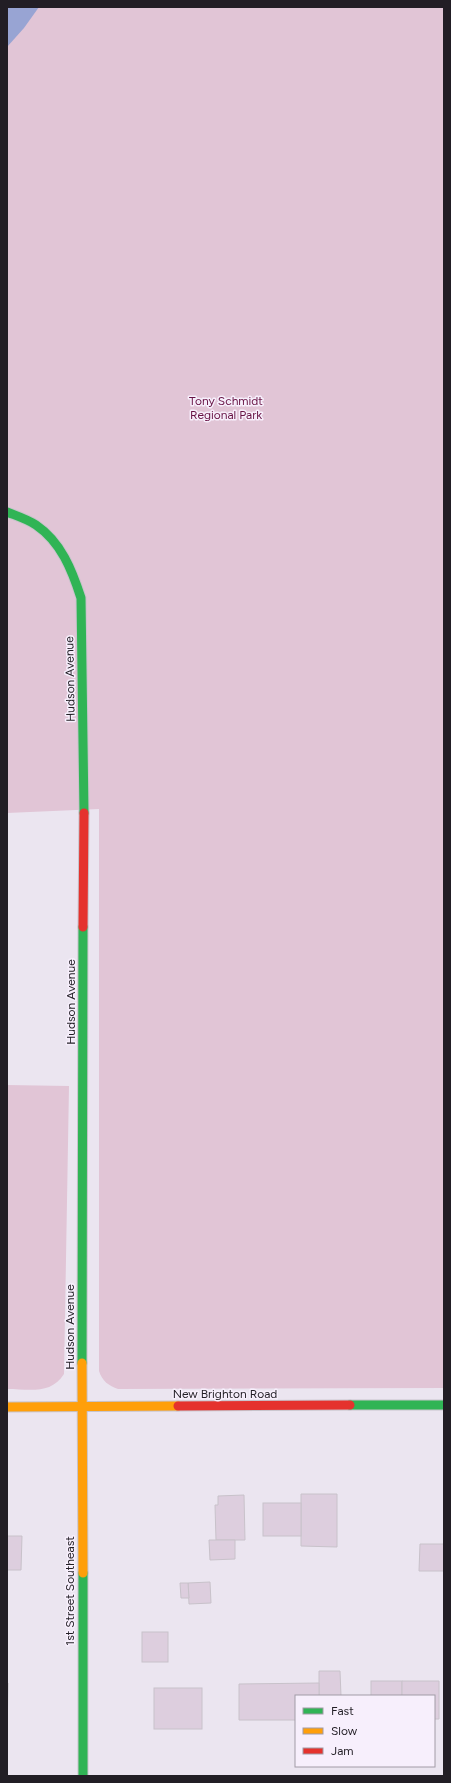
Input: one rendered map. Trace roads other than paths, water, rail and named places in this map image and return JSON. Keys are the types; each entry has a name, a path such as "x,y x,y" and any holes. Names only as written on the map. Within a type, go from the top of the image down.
{"street":[{"name":"Hudson Avenue","path":"7,512 36,525 51,538 74,576 81,598 84,808 82,1407"},
{"name":"New Brighton Road","path":"7,1407 444,1405"},
{"name":"1st Street Southeast","path":"82,1407 83,1776"}],"water":[{"path":"7,7 39,7 24,28 7,47"}],"park label":[{"name":"Tony Schmidt Regional Park","path":"226,408"}]}
